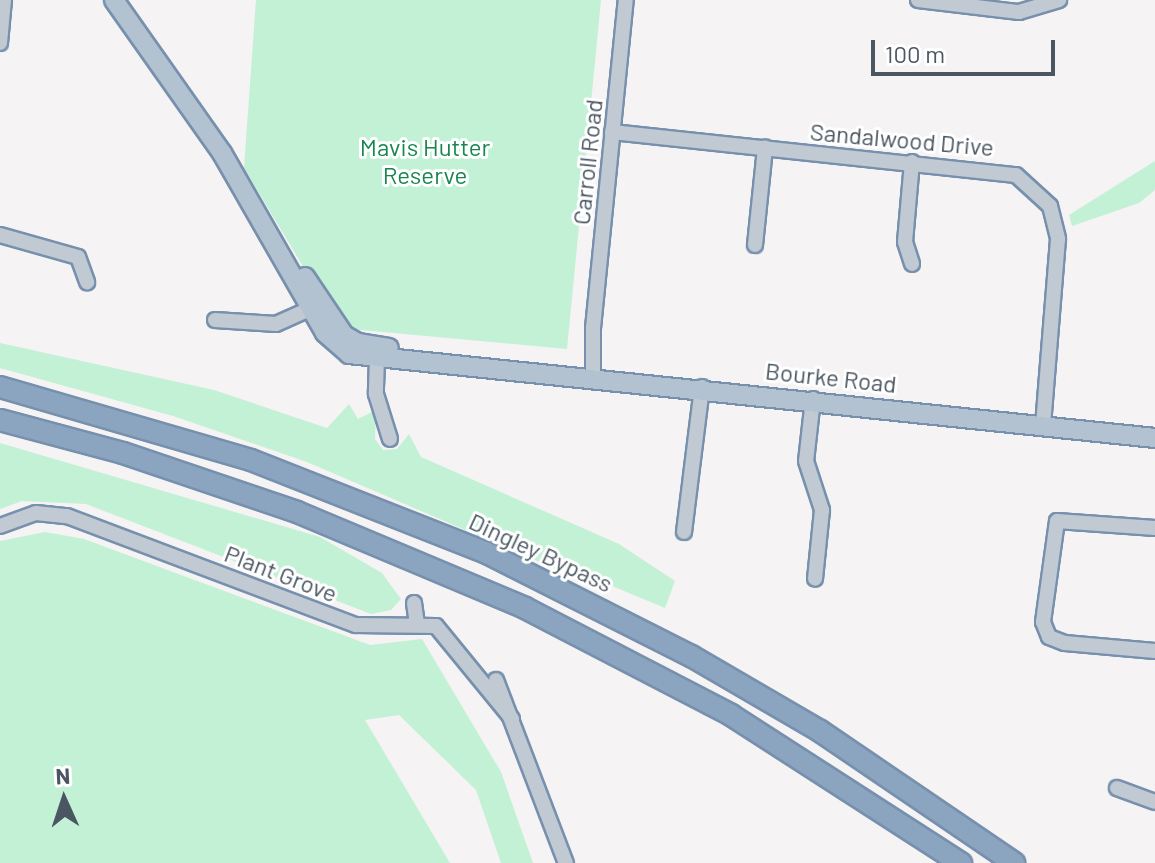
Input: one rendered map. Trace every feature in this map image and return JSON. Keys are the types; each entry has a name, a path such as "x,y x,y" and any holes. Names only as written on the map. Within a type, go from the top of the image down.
{"highway":[{"name":"Dingley Bypass","path":"0,387 251,460 487,553 680,649 820,731 1014,863"},
{"path":"0,420 114,451 283,507 525,608 731,715 961,863"}],"main road":[{"path":"114,0 198,115 316,305"},
{"name":"Bourke Road","path":"316,305 339,340 377,353 1155,438"}],"street":[{"path":"0,43 4,0"},
{"name":"Carroll Road","path":"588,375 626,0"},
{"path":"918,0 1019,12 1059,0"},
{"name":"Sandalwood Drive","path":"612,132 1016,175 1050,206 1058,239 1043,425"},
{"path":"755,245 765,148"},
{"path":"912,162 905,242 912,264"},
{"path":"0,235 78,257 87,282"},
{"path":"215,320 276,324 316,305"},
{"path":"377,353 376,397 390,439"},
{"path":"682,536 702,387"},
{"path":"813,399 806,461 822,510 815,579"},
{"name":"Plant Grove","path":"0,526 36,513 67,516 356,625 436,626 446,634 512,719"},
{"path":"1155,528 1057,521 1043,622 1049,637 1065,643 1155,651"},
{"path":"414,603 417,624"},
{"name":"Plant Grove","path":"496,680 566,863"},
{"path":"1117,788 1155,802"}],"green space":[{"name":"Mavis Hutter Reserve","path":"256,0 601,0 567,349 340,328 244,168"},
{"path":"1155,161 1155,190 1139,203 1072,226 1069,215"},
{"path":"0,343 214,390 327,428 349,404 358,419 376,410 375,439 383,450 397,449 409,434 421,457 619,544 675,581 665,608 605,583 577,578 307,462 173,416 0,368"},
{"path":"0,443 320,537 382,573 401,599 391,610 371,614 86,504 22,501 0,509"},
{"path":"45,532 84,539 370,645 422,639 501,772 533,863 501,863 476,790 399,715 365,720 450,863 0,863 0,541"}]}
